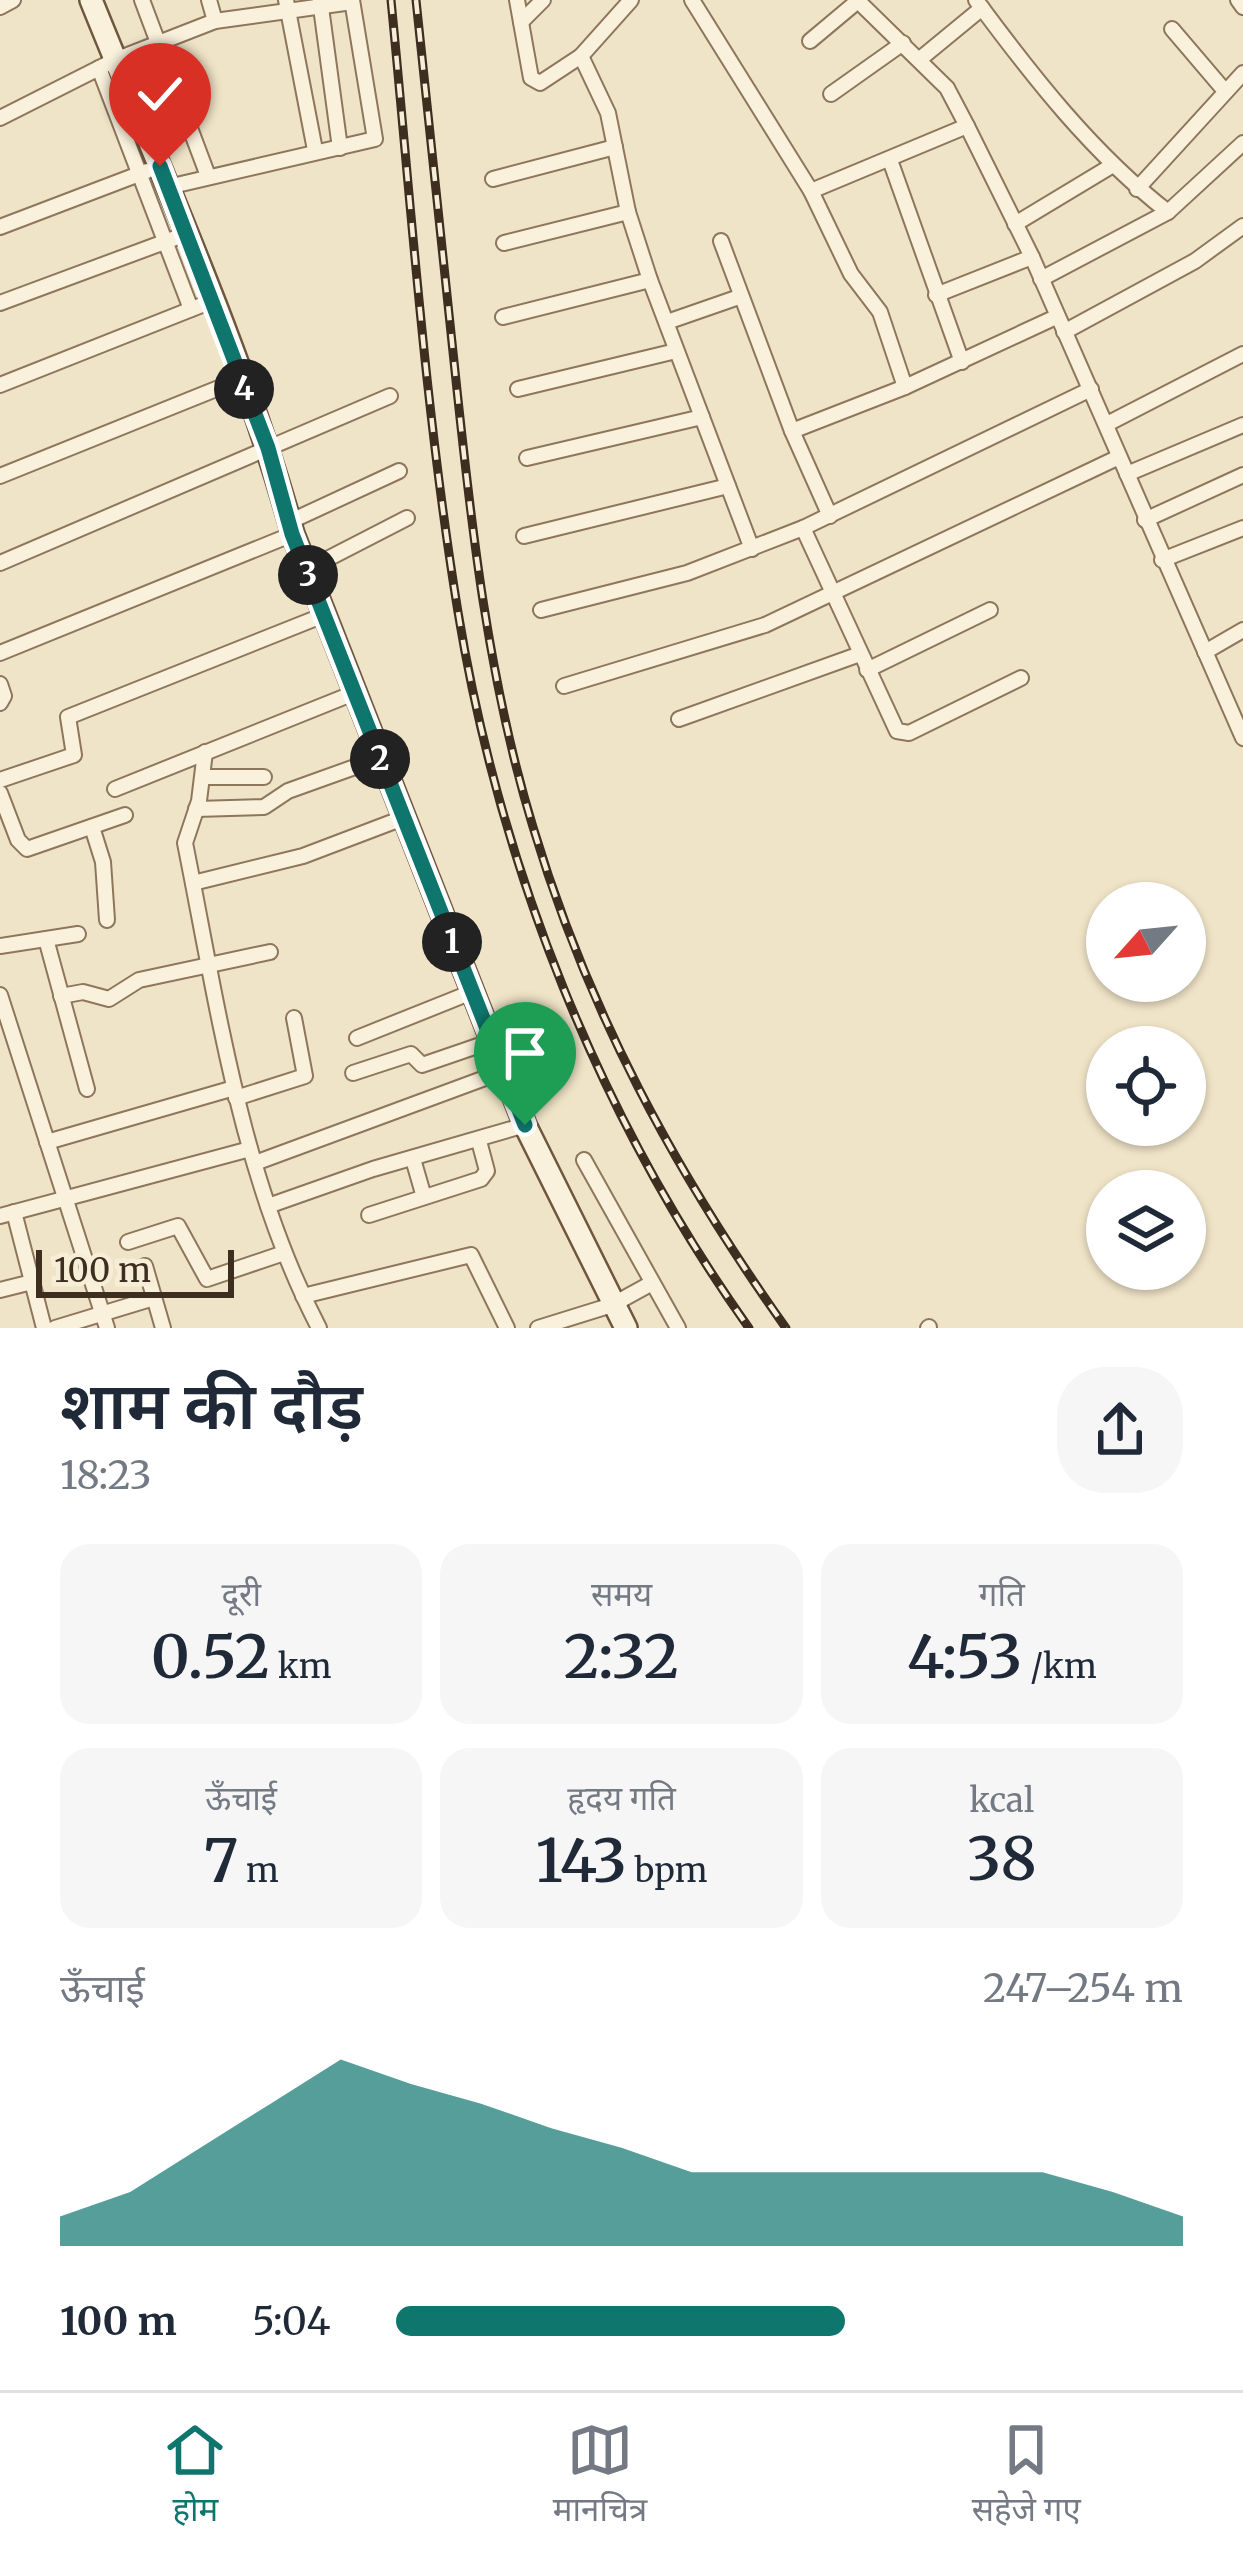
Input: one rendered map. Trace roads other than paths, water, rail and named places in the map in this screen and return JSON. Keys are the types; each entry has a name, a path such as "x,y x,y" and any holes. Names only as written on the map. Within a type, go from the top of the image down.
{"street":[{"path":"0,7 13,0"},
{"path":"91,0 107,64 156,176 202,305 241,379 306,570 525,1125 626,1328"},
{"path":"142,0 208,176"},
{"path":"209,0 215,21"},
{"path":"518,0 535,83 546,81 581,56 631,0"},
{"path":"521,22 543,0"},
{"path":"694,0 812,190 851,274 880,312 905,387"},
{"path":"810,41 858,0 946,88 1032,257 1162,560 1239,718 1243,739"},
{"path":"0,118 107,64 215,21 287,6 352,1 377,134 368,143 315,150 208,176 156,176 0,227"},
{"path":"320,3 340,148"},
{"path":"920,59 979,4 1113,165 1168,212"},
{"path":"287,6 315,150"},
{"path":"1172,29 1224,91"},
{"path":"831,94 903,43"},
{"path":"581,56 603,99 628,212 650,280 752,549"},
{"path":"1137,189 1243,73"},
{"path":"812,190 967,126"},
{"path":"1041,279 1168,212 1243,143"},
{"path":"493,179 615,147"},
{"path":"890,160 962,362"},
{"path":"1015,224 1113,165"},
{"path":"156,176 176,238"},
{"path":"504,243 628,212"},
{"path":"1064,332 1195,261 1243,226"},
{"path":"0,303 176,238"},
{"path":"721,241 792,431 830,516"},
{"path":"936,296 1032,257"},
{"path":"503,317 650,280"},
{"path":"667,322 739,297"},
{"path":"0,385 202,305"},
{"path":"792,431 905,387 1056,317"},
{"path":"518,389 676,351"},
{"path":"1107,424 1243,354"},
{"path":"0,476 241,379"},
{"path":"542,610 687,573 752,549 1091,389"},
{"path":"0,563 390,396"},
{"path":"527,458 702,417"},
{"path":"1127,474 1243,425"},
{"path":"565,686 765,625 1119,457"},
{"path":"0,653 291,528 399,471"},
{"path":"1145,520 1243,475"},
{"path":"524,536 728,486"},
{"path":"306,570 407,518"},
{"path":"803,528 890,722 903,734 1021,678"},
{"path":"1162,560 1243,528"},
{"path":"867,670 990,610"},
{"path":"0,780 74,755 68,717 324,615"},
{"path":"1204,652 1243,630"},
{"path":"680,718 860,654"},
{"path":"0,684 4,696 0,703"},
{"path":"115,788 354,693"},
{"path":"205,752 196,809 184,836 209,965 252,1156 284,1252 319,1328"},
{"path":"196,809 264,807 288,791 380,758"},
{"path":"203,777 264,777"},
{"path":"0,794 18,840 27,849 124,815"},
{"path":"193,883 303,856 403,818"},
{"path":"92,827 103,862 106,920"},
{"path":"0,946 78,934"},
{"path":"46,939 87,1089"},
{"path":"61,996 83,992 109,999 139,980 270,952"},
{"path":"356,1038 472,992"},
{"path":"0,995 105,1321"},
{"path":"47,1142 305,1076 294,1018"},
{"path":"353,1073 411,1054 422,1065 492,1041"},
{"path":"44,1328 7,1214 252,1156 504,1071"},
{"path":"268,1206 525,1125"},
{"path":"369,1215 485,1176 479,1141"},
{"path":"413,1159 424,1197"},
{"path":"584,1160 678,1328"},
{"path":"128,1242 178,1226 207,1279 284,1252"},
{"path":"303,1296 471,1255 507,1328"},
{"path":"145,1266 164,1328"},
{"path":"0,1290 32,1282"},
{"path":"538,1328 612,1305 652,1283"},
{"path":"55,1328 105,1321 154,1298"}],"railway":[{"path":"391,0 446,536 476,708 500,802 563,987 602,1076 646,1163 749,1328"},
{"path":"416,0 475,544 517,771 580,961 638,1088 707,1210 786,1328"}]}
